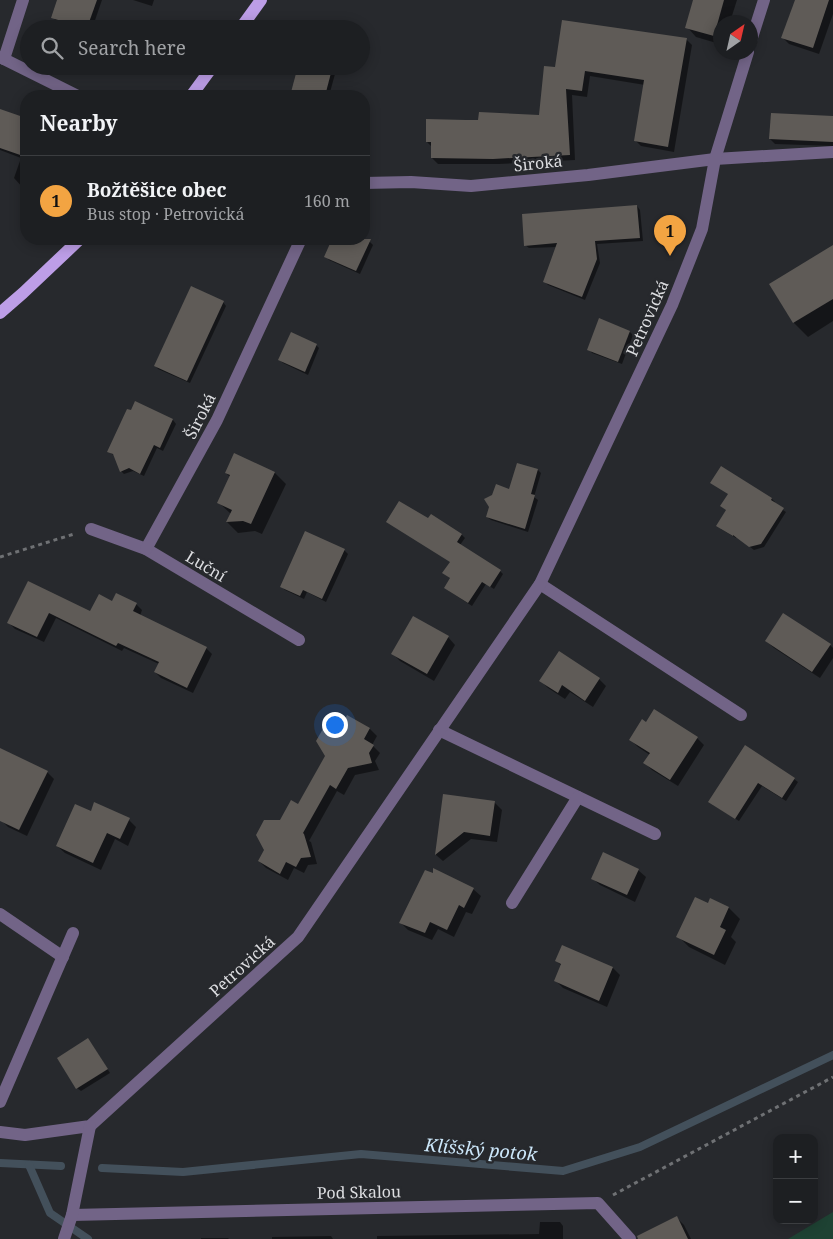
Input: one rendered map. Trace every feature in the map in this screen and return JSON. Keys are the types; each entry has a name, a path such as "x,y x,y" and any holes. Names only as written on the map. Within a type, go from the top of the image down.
{"main road":[{"path":"247,20 261,0"},
{"path":"195,90 206,75"},
{"path":"0,313 24,293 74,245"}],"street":[{"path":"20,67 2,58 23,0"},
{"path":"758,19 764,0"},
{"name":"Petrovická","path":"90,1126 298,937 540,584 672,305 702,230 715,159 746,60"},
{"path":"36,75 66,90"},
{"name":"Široká","path":"370,183 411,182 471,186 715,159 833,152"},
{"name":"Široká","path":"146,549 217,420 298,245"},
{"name":"Luční","path":"91,529 146,549 300,640"},
{"path":"540,584 741,715"},
{"path":"439,730 655,834"},
{"path":"512,904 578,796"},
{"path":"0,914 63,957"},
{"path":"0,1102 74,934"},
{"path":"0,1132 25,1135 90,1126 72,1216 64,1239"},
{"path":"598,1203 630,1239"},
{"name":"Pod Skalou","path":"72,1216 598,1203"}],"path":[{"path":"0,557 91,529"},
{"path":"598,1203 833,1077"}],"green space":[{"path":"833,1212 833,1239 788,1239 813,1224 818,1224 818,1221"}],"building":[{"path":"57,0 97,0 90,20 58,20 51,18"},
{"path":"693,0 724,0 720,15 713,15 713,36 685,28"},
{"path":"795,0 829,0 813,48 781,38"},
{"path":"562,20 687,38 668,147 634,141 644,80 585,71 582,91 566,89 570,155 493,159 431,158 431,142 426,142 426,119 478,120 479,112 539,115 544,66 555,67"},
{"path":"296,75 330,75 327,90 292,90"},
{"path":"0,109 20,116 20,155 0,148"},
{"path":"771,113 833,116 833,142 769,139"},
{"path":"637,205 640,238 595,241 597,259 582,297 543,282 557,243 524,246 522,214"},
{"path":"329,245 368,245 356,271 324,257"},
{"path":"833,245 833,299 793,323 769,284"},
{"path":"191,286 224,301 187,381 154,366"},
{"path":"599,318 630,331 618,362 587,350"},
{"path":"291,332 317,344 305,372 278,360"},
{"path":"135,401 173,419 160,448 154,445 140,474 129,468 120,472 113,454 107,452 127,409 131,410"},
{"path":"234,453 275,472 251,524 243,521 226,522 232,510 217,503 230,475 225,473"},
{"path":"517,463 538,469 531,494 535,495 525,529 486,517 489,507 484,499 492,495 496,484 509,489"},
{"path":"721,466 772,498 771,500 784,508 761,544 749,547 733,535 716,526 726,510 720,506 728,494 710,483"},
{"path":"399,501 428,518 431,514 462,534 457,542 501,570 490,587 482,582 468,603 444,588 450,578 442,573 450,562 386,522"},
{"path":"305,531 345,549 322,599 303,590 300,596 280,587"},
{"path":"28,581 90,611 99,594 112,601 116,593 137,603 133,611 207,647 187,688 154,672 159,662 118,643 116,646 49,613 37,637 7,623"},
{"path":"783,613 831,644 812,672 765,641"},
{"path":"413,616 449,636 427,674 391,654"},
{"path":"559,651 600,678 585,701 562,685 558,693 539,681"},
{"path":"654,709 698,737 670,780 643,763 650,753 629,740 642,719 646,722"},
{"path":"347,715 370,728 364,739 374,745 369,753 372,763 348,768 336,789 330,785 303,833 311,857 301,858 296,867 286,862 280,874 258,861 264,850 256,835 264,820 280,820 291,800 298,804 325,756 316,741 324,727 341,727"},
{"path":"745,745 795,778 782,798 758,783 735,819 708,802"},
{"path":"0,748 48,771 19,830 0,821"},
{"path":"443,794 495,801 490,836 464,832 435,855"},
{"path":"94,802 130,818 120,839 107,833 93,863 56,846 75,804 91,811"},
{"path":"603,852 639,869 627,895 591,879"},
{"path":"433,868 474,888 464,908 459,905 447,930 430,922 425,933 399,923 425,870 433,873"},
{"path":"695,897 708,903 710,898 729,907 720,927 726,930 714,955 676,937"},
{"path":"562,945 613,967 599,1001 554,981 561,964 555,961"},
{"path":"88,1038 108,1069 76,1089 57,1058"},
{"path":"677,1216 688,1239 638,1239 637,1236"}],"waterway":[{"name":"Klíšský potok","path":"102,1168 183,1172 361,1154 563,1171 640,1147 833,1055"},
{"name":"Klíšský potok","path":"0,1163 61,1166"},
{"path":"29,1165 50,1213 88,1239"}],"place":[{"name":"Božtěšice obec","path":"670,256"}]}
